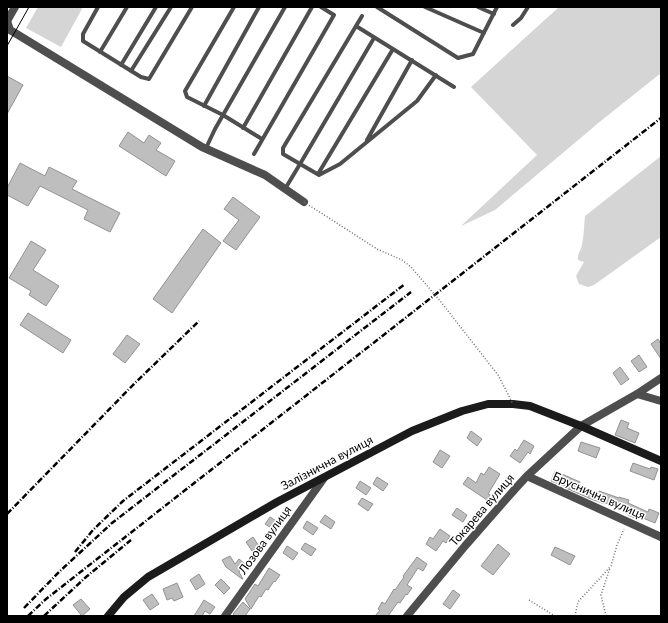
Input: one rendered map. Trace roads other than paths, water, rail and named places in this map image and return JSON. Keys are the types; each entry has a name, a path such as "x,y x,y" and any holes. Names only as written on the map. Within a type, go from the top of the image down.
{"main road":[{"name":"Залізнична вулиця","path":"108,616 124,597 148,577 278,502 412,431 462,411 488,404 530,406 548,412 661,461"}],"street":[{"path":"15,7 7,21 10,30 206,149 265,175 304,202"},
{"name":"Токарева вулиця","path":"407,616 465,546 527,476 581,426 637,394 661,378"},
{"path":"637,394 661,401"},
{"name":"Бруснична вулиця","path":"527,476 661,537"},
{"name":"Лозова вулиця","path":"225,616 324,478"}],"lane":[{"path":"98,7 83,34 83,41 141,77 149,79 192,7"},
{"path":"100,52 128,7"},
{"path":"121,65 156,7"},
{"path":"131,71 171,7"},
{"path":"234,7 185,91 187,97 223,115 262,139"},
{"path":"204,106 259,7"},
{"path":"206,149 223,115 285,7"},
{"path":"243,128 312,7"},
{"path":"254,154 334,15 321,7"},
{"path":"378,7 458,58 473,54 497,7"},
{"path":"425,7 484,33"},
{"path":"478,7 494,14"},
{"path":"513,26 521,18 528,7"},
{"path":"362,16 283,148 283,154 320,175 340,164 417,101 436,75"},
{"path":"356,26 454,87"},
{"path":"285,188 374,38"},
{"path":"318,174 393,49"},
{"path":"366,142 412,60"}],"tram line":[{"path":"7,46 29,7"}],"railway":[{"path":"28,616 46,599 661,118"},
{"path":"75,552 93,530 123,501 405,284"},
{"path":"24,608 60,571 112,523 411,292"},
{"path":"7,514 133,385 199,321"},
{"path":"44,616 86,577 131,540"}]}
